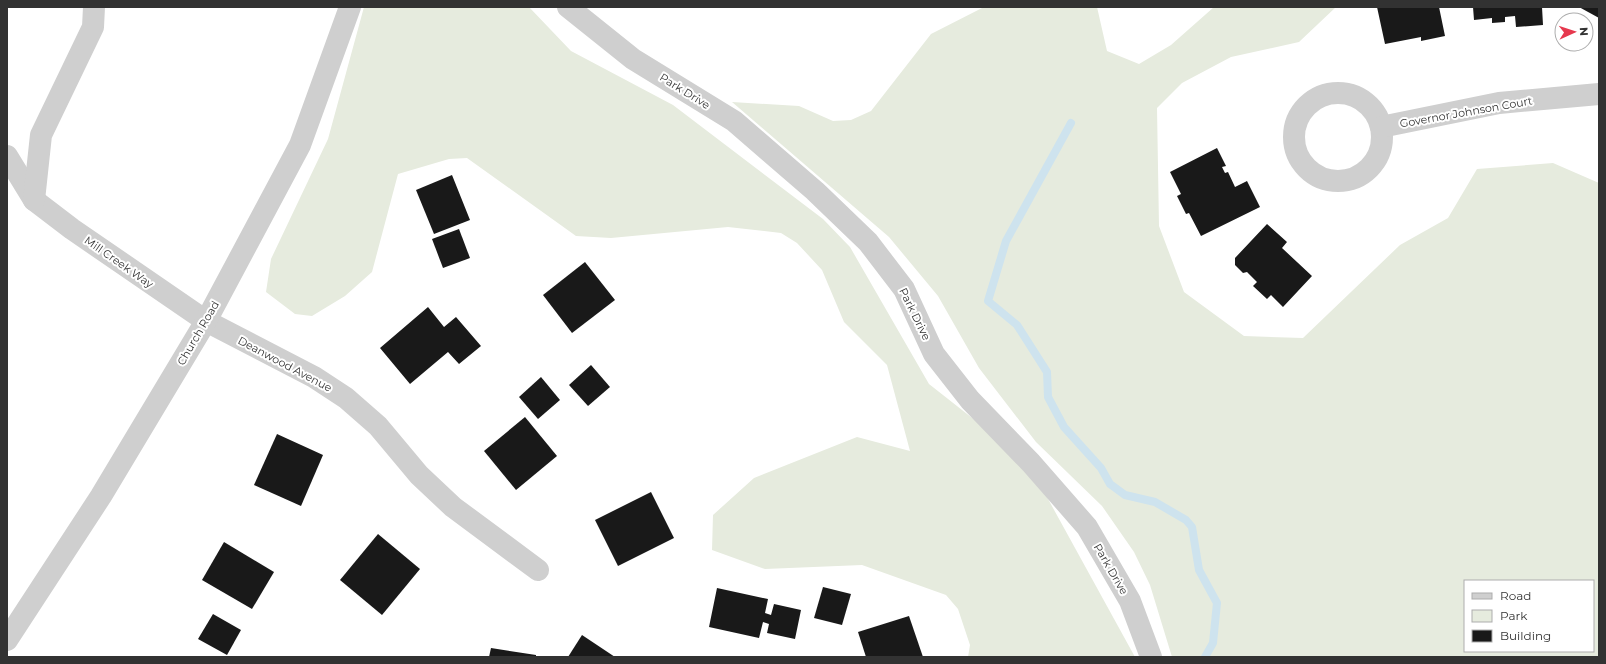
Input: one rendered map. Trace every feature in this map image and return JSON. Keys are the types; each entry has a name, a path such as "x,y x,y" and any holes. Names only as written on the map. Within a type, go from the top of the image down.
{"street":[{"path":"34,200 41,135 93,27 94,7"},
{"name":"Church Road","path":"7,640 101,496 206,322 300,144 350,7"},
{"name":"Park Drive","path":"568,7 633,59 734,121 815,191 868,242 904,289 934,354 970,400 1031,463 1087,527 1130,601 1151,657"},
{"name":"Governor Johnson Court","path":"1381,127 1499,104 1599,94"},
{"name":"Mill Creek Way","path":"7,156 34,200 72,229 206,322"},
{"name":"Deanwood Avenue","path":"206,322 314,376 346,398 378,426 419,475 453,507 538,570"}],"green space":[{"path":"364,7 529,7 571,51 673,105 823,219 850,247 929,384 976,421 1042,488 1135,657 968,657 970,645 958,609 946,595 862,565 765,569 712,550 713,515 754,478 857,437 910,451 887,365 844,322 822,270 797,243 781,233 728,227 611,238 576,236 467,158 449,159 398,174 372,272 345,296 312,316 295,314 266,292 271,259 328,139"},
{"path":"984,7 1097,7 1107,51 1139,64 1171,45 1214,7 1336,7 1299,42 1231,57 1182,83 1157,108 1159,226 1184,292 1244,336 1303,338 1400,245 1448,218 1477,169 1553,163 1599,183 1599,657 1172,657 1150,585 1134,552 1102,506 1036,442 979,368 938,296 889,237 732,102 799,106 833,121 851,120 871,111 931,34"}],"building":[{"path":"1377,7 1439,7 1445,36 1421,41 1421,37 1385,44"},
{"path":"1473,7 1542,7 1543,25 1516,27 1515,16 1505,17 1505,22 1492,23 1492,18 1474,20"},
{"path":"1579,7 1599,7 1599,18 1594,15 1594,12 1588,12"},
{"path":"1217,148 1226,166 1222,167 1225,173 1228,172 1235,187 1247,181 1260,207 1201,236 1189,213 1186,214 1177,196 1181,194 1170,172"},
{"path":"452,175 470,220 434,234 416,190"},
{"path":"1267,224 1287,242 1282,248 1312,276 1283,307 1271,295 1267,299 1253,286 1257,282 1247,272 1243,273 1235,265 1235,258"},
{"path":"459,229 470,258 443,268 432,239"},
{"path":"585,262 615,300 572,333 543,295"},
{"path":"428,307 444,327 456,317 481,346 459,364 448,352 410,384 380,348"},
{"path":"591,365 610,387 588,406 569,385"},
{"path":"541,377 560,400 538,419 519,397"},
{"path":"525,417 557,456 516,490 484,451"},
{"path":"277,434 323,455 301,506 254,485"},
{"path":"651,492 674,538 618,566 595,520"},
{"path":"378,534 420,569 382,615 340,580"},
{"path":"224,542 274,572 252,609 202,580"},
{"path":"823,587 851,594 842,625 814,618"},
{"path":"717,588 768,599 765,613 771,615 774,604 801,610 795,639 767,633 769,624 763,622 759,638 709,627"},
{"path":"213,614 241,630 227,655 198,639"},
{"path":"909,616 923,657 866,657 858,632"},
{"path":"582,635 615,657 568,657"},
{"path":"491,648 536,655 536,657 489,657"}],"waterway":[{"path":"1071,123 1006,241 988,301 1017,325 1047,372 1048,397 1064,427 1101,468 1110,484 1125,495 1155,502 1186,520 1192,527 1199,570 1217,603 1213,643 1205,657"}]}
